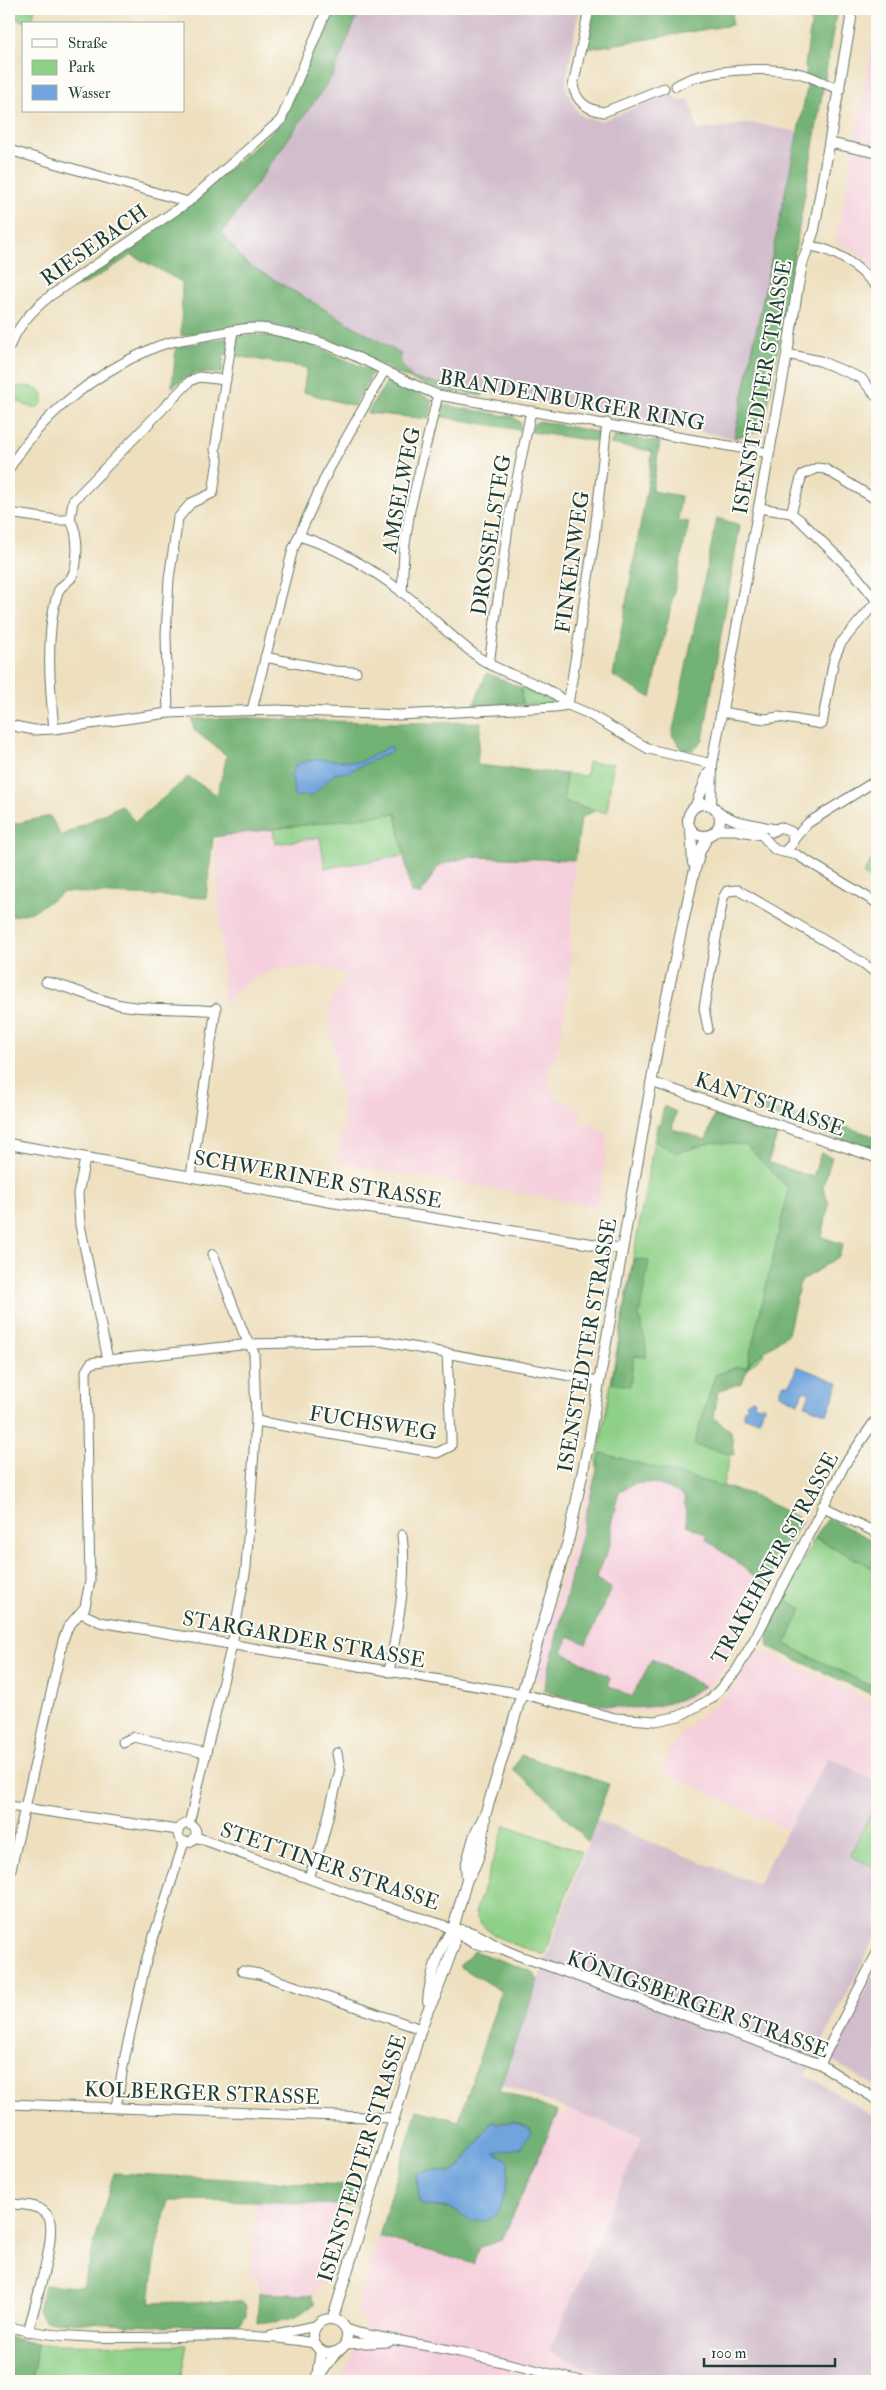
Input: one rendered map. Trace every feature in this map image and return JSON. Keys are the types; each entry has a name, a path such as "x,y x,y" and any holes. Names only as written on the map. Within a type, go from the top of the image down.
{"street":[{"name":"RIESEBACH","path":"9,347 19,326 43,301 188,202 281,120 327,9"},
{"path":"588,9 573,86 575,94 583,105 594,111 604,112 664,88"},
{"name":"ISENSTEDTER STRASSE","path":"711,805 712,764 802,264 809,246 830,143 840,89 849,14 856,9"},
{"path":"676,86 686,79 755,69 807,75 840,89"},
{"path":"830,143 877,152"},
{"name":"RIESEBACH","path":"9,150 188,202"},
{"path":"809,246 845,258 861,270 877,286"},
{"name":"BRANDENBURGER RING","path":"9,468 44,424 93,379 150,349 185,339 233,330 266,329 307,339 347,352 438,395 769,453"},
{"path":"168,713 166,635 169,579 178,518 191,503 213,493 218,460 215,450 233,330"},
{"path":"787,354 820,361 861,378 877,397"},
{"path":"252,710 281,588 299,536 328,471 384,371"},
{"path":"54,729 50,684 50,639 58,590 71,577 78,538 75,527 70,520 73,501 190,381 199,377 226,380"},
{"name":"AMSELWEG","path":"402,593 404,551 410,510 438,395"},
{"name":"DROSSELSTEG","path":"489,664 510,513 531,411"},
{"name":"FINKENWEG","path":"568,705 594,540 607,424"},
{"path":"791,513 802,474 817,468 825,469 877,500"},
{"path":"721,712 765,720 779,717 822,724 834,660 841,643 877,601 856,574 791,513 759,508"},
{"path":"9,513 56,520 70,520"},
{"path":"299,536 312,540 369,570 402,593 489,664 557,694 568,705 649,749 712,764"},
{"path":"265,657 334,671 356,672"},
{"path":"9,725 34,730 54,729 168,713 252,710 399,714 568,705"},
{"name":"ISENSTEDTER STRASSE","path":"696,805 712,764"},
{"path":"830,873 784,852 775,850 766,838 756,834 735,830 699,836 691,830 688,816 696,805 711,805 719,813 737,821 775,829 784,827 788,829 808,823 877,780"},
{"path":"713,833 720,820 719,813"},
{"path":"784,852 808,823"},
{"path":"769,842 771,832 775,829"},
{"path":"788,829 800,851 877,903"},
{"name":"ISENSTEDTER STRASSE","path":"691,830 692,877"},
{"name":"ISENSTEDTER STRASSE","path":"333,2318 421,2029 454,1944 453,1929 467,1879 474,1870 483,1840 486,1812 569,1538 588,1446 664,1010 692,877 700,851 713,833"},
{"path":"708,1029 704,1008 724,898 727,891 732,889 738,890 877,974"},
{"path":"46,982 69,987 93,997 126,1006 216,1010 190,1176"},
{"name":"KANTSTRASSE","path":"652,1082 877,1158"},
{"name":"SCHWERINER STRASSE","path":"9,1144 334,1202 622,1249"},
{"path":"85,1159 78,1194 80,1225 108,1360"},
{"path":"189,1824 232,1644 246,1568 256,1421 254,1353 244,1334 213,1254"},
{"path":"9,1878 63,1640 68,1627 81,1613 88,1600 90,1582 86,1371 91,1363 250,1344 380,1341 598,1381"},
{"name":"FUCHSWEG","path":"256,1421 437,1453 445,1451 451,1446 447,1353"},
{"name":"TRAKEHNER STRASSE","path":"523,1694 615,1718 638,1722 656,1721 679,1716 698,1708 722,1688 749,1651 845,1464 877,1418"},
{"path":"822,1506 877,1533"},
{"path":"390,1672 401,1606 405,1560 402,1535"},
{"name":"STARGARDER STRASSE","path":"81,1613 100,1622 523,1694"},
{"path":"123,1742 134,1737 206,1753"},
{"path":"309,1877 320,1845 340,1770 337,1753"},
{"path":"9,1806 178,1830"},
{"path":"189,1824 195,1828 196,1837 191,1842 184,1842 178,1836 178,1830 182,1825 189,1824"},
{"name":"STETTINER STRASSE","path":"196,1837 309,1877 378,1904 453,1929"},
{"path":"116,2107 146,1961 184,1842"},
{"name":"KÖNIGSBERGER STRASSE","path":"453,1929 463,1929 503,1949 820,2064 877,2100"},
{"path":"820,2064 877,1953"},
{"path":"242,1971 259,1974 421,2029"},
{"name":"KOLBERGER STRASSE","path":"9,2104 394,2118"},
{"path":"9,2204 32,2206 42,2210 48,2216 51,2225 52,2232 45,2265 28,2332"},
{"path":"316,2381 318,2347 312,2334 315,2326 323,2319 333,2318 341,2322 346,2329 358,2334 406,2341 480,2356 581,2381"},
{"path":"9,2327 28,2332 124,2338 268,2336 315,2326"},
{"path":"345,2344 346,2329"},
{"path":"268,2336 336,2352"},
{"path":"316,2381 336,2352 345,2344 406,2341"}],"shaded area":[{"path":"360,9 579,9 565,87 579,114 586,118 602,121 671,94 681,102 689,99 698,130 753,123 798,132 734,438 414,379 401,365 399,359 401,354 246,263 222,233 333,75"},
{"path":"872,46 877,49 877,273 861,256 836,242"},
{"path":"396,813 411,893 421,894 439,865 468,857 575,860 569,984 559,1044 547,1081 552,1094 582,1112 580,1123 598,1126 598,1129 605,1131 607,1134 607,1149 597,1206 336,1163 344,1119 329,1008 331,1000 348,975 320,967 273,970 249,981 225,1002 222,994 223,980 216,854 218,835"},
{"path":"596,1467 658,1473 747,1496 749,1492 805,1521 787,1547 720,1674 709,1686 686,1700 659,1708 639,1711 606,1709 549,1693 533,1673"},
{"path":"768,1652 877,1704 877,1764 870,1778 829,1757 787,1830 662,1771 668,1751 681,1733 700,1715 717,1704 738,1682 756,1653"},
{"path":"829,1757 877,1782 877,1934 805,2076 819,2082 877,2119 877,2381 618,2381 549,2352 642,2137 501,2084 596,1820 757,1884"},
{"path":"877,1969 877,2088 830,2059"},
{"path":"569,2109 642,2137 549,2352 618,2381 340,2381 366,2326 357,2308 379,2236 474,2264 480,2246 543,2146 558,2112 566,2115"},
{"path":"256,2201 342,2206 341,2227 331,2260 317,2291 312,2295 259,2293 258,2279 251,2273"}],"green space":[{"path":"9,9 35,9 31,22 9,17"},
{"path":"333,9 360,9 333,75 222,233 246,263 401,354 399,359 405,370 414,379 485,392 482,396 428,386 400,375 351,348 310,333 265,323 181,336 182,282 132,255 84,285 70,289 183,209 282,122"},
{"path":"595,9 733,9 732,25 587,49"},
{"path":"813,9 831,9 836,14 764,430 734,438 807,88 805,66"},
{"path":"266,335 310,344 373,372 354,406 303,392 307,368 224,354 222,373 194,373 172,387 176,347 236,336"},
{"path":"388,380 433,400 429,419 367,413"},
{"path":"18,386 31,387 42,392 43,400 41,404 34,409 17,401 14,395"},
{"path":"443,405 513,417 520,422 520,430 437,416"},
{"path":"539,421 597,432 600,442 531,432 534,424"},
{"path":"614,436 660,442 652,491 681,496 678,520 689,522 651,698 613,676 647,489 652,451 610,444"},
{"path":"717,518 740,525 703,740 693,750 682,749 672,735"},
{"path":"487,673 521,688 522,704 473,706"},
{"path":"521,688 553,699 550,704 522,704"},
{"path":"251,718 391,723 481,722 477,765 566,774 564,802 596,810 581,818 575,860 468,857 439,865 421,894 411,893 396,813 213,837 206,898 64,892 32,912 9,917 9,825 50,816 61,836 121,805 135,822 188,777 217,795 227,756 194,730 192,719","holes":["389,747 392,751 348,772 334,774 322,786 294,796 293,778 307,760 360,762"]},
{"path":"588,762 613,764 607,813 564,802 566,774 586,776"},
{"path":"396,813 404,856 325,868 320,837 275,844 273,829"},
{"path":"877,851 877,886 863,874"},
{"path":"755,1104 785,1113 824,1120 877,1137 877,1152 754,1109"},
{"path":"664,1106 676,1112 672,1129 706,1140 715,1116 776,1135 767,1162 813,1177 821,1153 832,1157 823,1186 829,1204 822,1237 843,1244 839,1256 800,1282 788,1334 750,1362 742,1383 718,1391 714,1418 731,1431 734,1455 694,1445 715,1375 736,1367 747,1367 789,1189 746,1145 713,1142 677,1153 656,1142"},
{"path":"715,1113 778,1133 768,1165 802,1176 764,1355 734,1378 718,1385 705,1413 731,1452 722,1489 658,1473 596,1467 657,1124 706,1140"},
{"path":"634,1259 649,1261 639,1316 646,1345 646,1357 634,1356 630,1386 612,1383"},
{"path":"601,1453 751,1494 802,1520 766,1585 706,1539 707,1535 687,1525 684,1496 651,1483 635,1484 619,1492 611,1524 611,1542 596,1579 611,1588 586,1644 569,1636 562,1652 610,1677 608,1685 632,1697 652,1659 704,1686 685,1697 666,1704 647,1707 609,1706 549,1693 544,1689"},
{"path":"828,1518 877,1542 877,1570 815,1538"},
{"path":"815,1538 877,1570 877,1684 875,1688 784,1644 802,1609 784,1599"},
{"path":"784,1599 802,1609 785,1644 875,1688 877,1684 877,1697 769,1647 767,1633"},
{"path":"521,1755 609,1784 588,1842 542,1793 513,1770"},
{"path":"871,1813 877,1816 877,1854 871,1866 850,1855"},
{"path":"505,1825 582,1852 544,1955 495,1935 479,1922 475,1913"},
{"path":"474,1951 531,1971 538,1980 499,2090 558,2112 502,2240 480,2247 474,2264 379,2236 417,2110 459,2121 501,1991 459,1966","holes":["492,2121 498,2123 500,2121 522,2123 504,2150 493,2153 509,2165 507,2187 474,2221 451,2209 436,2207 418,2194 416,2173 433,2170 450,2172 457,2169"]},
{"path":"114,2173 362,2186 355,2206 256,2201 168,2200 156,2250 150,2303 240,2301 246,2306 246,2316 240,2324 152,2326 44,2321 38,2310 44,2285 82,2287"},
{"path":"259,2293 312,2295 315,2303 295,2316 257,2323"},
{"path":"9,2337 37,2344 32,2381 9,2381"},
{"path":"37,2344 187,2345 180,2381 32,2381"}],"water":[{"path":"392,747 392,751 348,772 334,774 312,796 294,796 293,779 290,778 296,764 318,759 360,762"},
{"path":"797,1366 839,1383 827,1414 805,1405 810,1393 803,1391 798,1403 780,1394 780,1388 784,1384 790,1384"},
{"path":"752,1399 755,1400 754,1404 760,1407 763,1405 764,1408 759,1420 744,1417 744,1409 748,1408 746,1403"},
{"path":"492,2121 519,2124 530,2129 531,2133 520,2148 494,2153 509,2161 503,2201 493,2217 485,2221 475,2221 454,2210 420,2204 416,2173 433,2170 450,2172 457,2169"}]}
